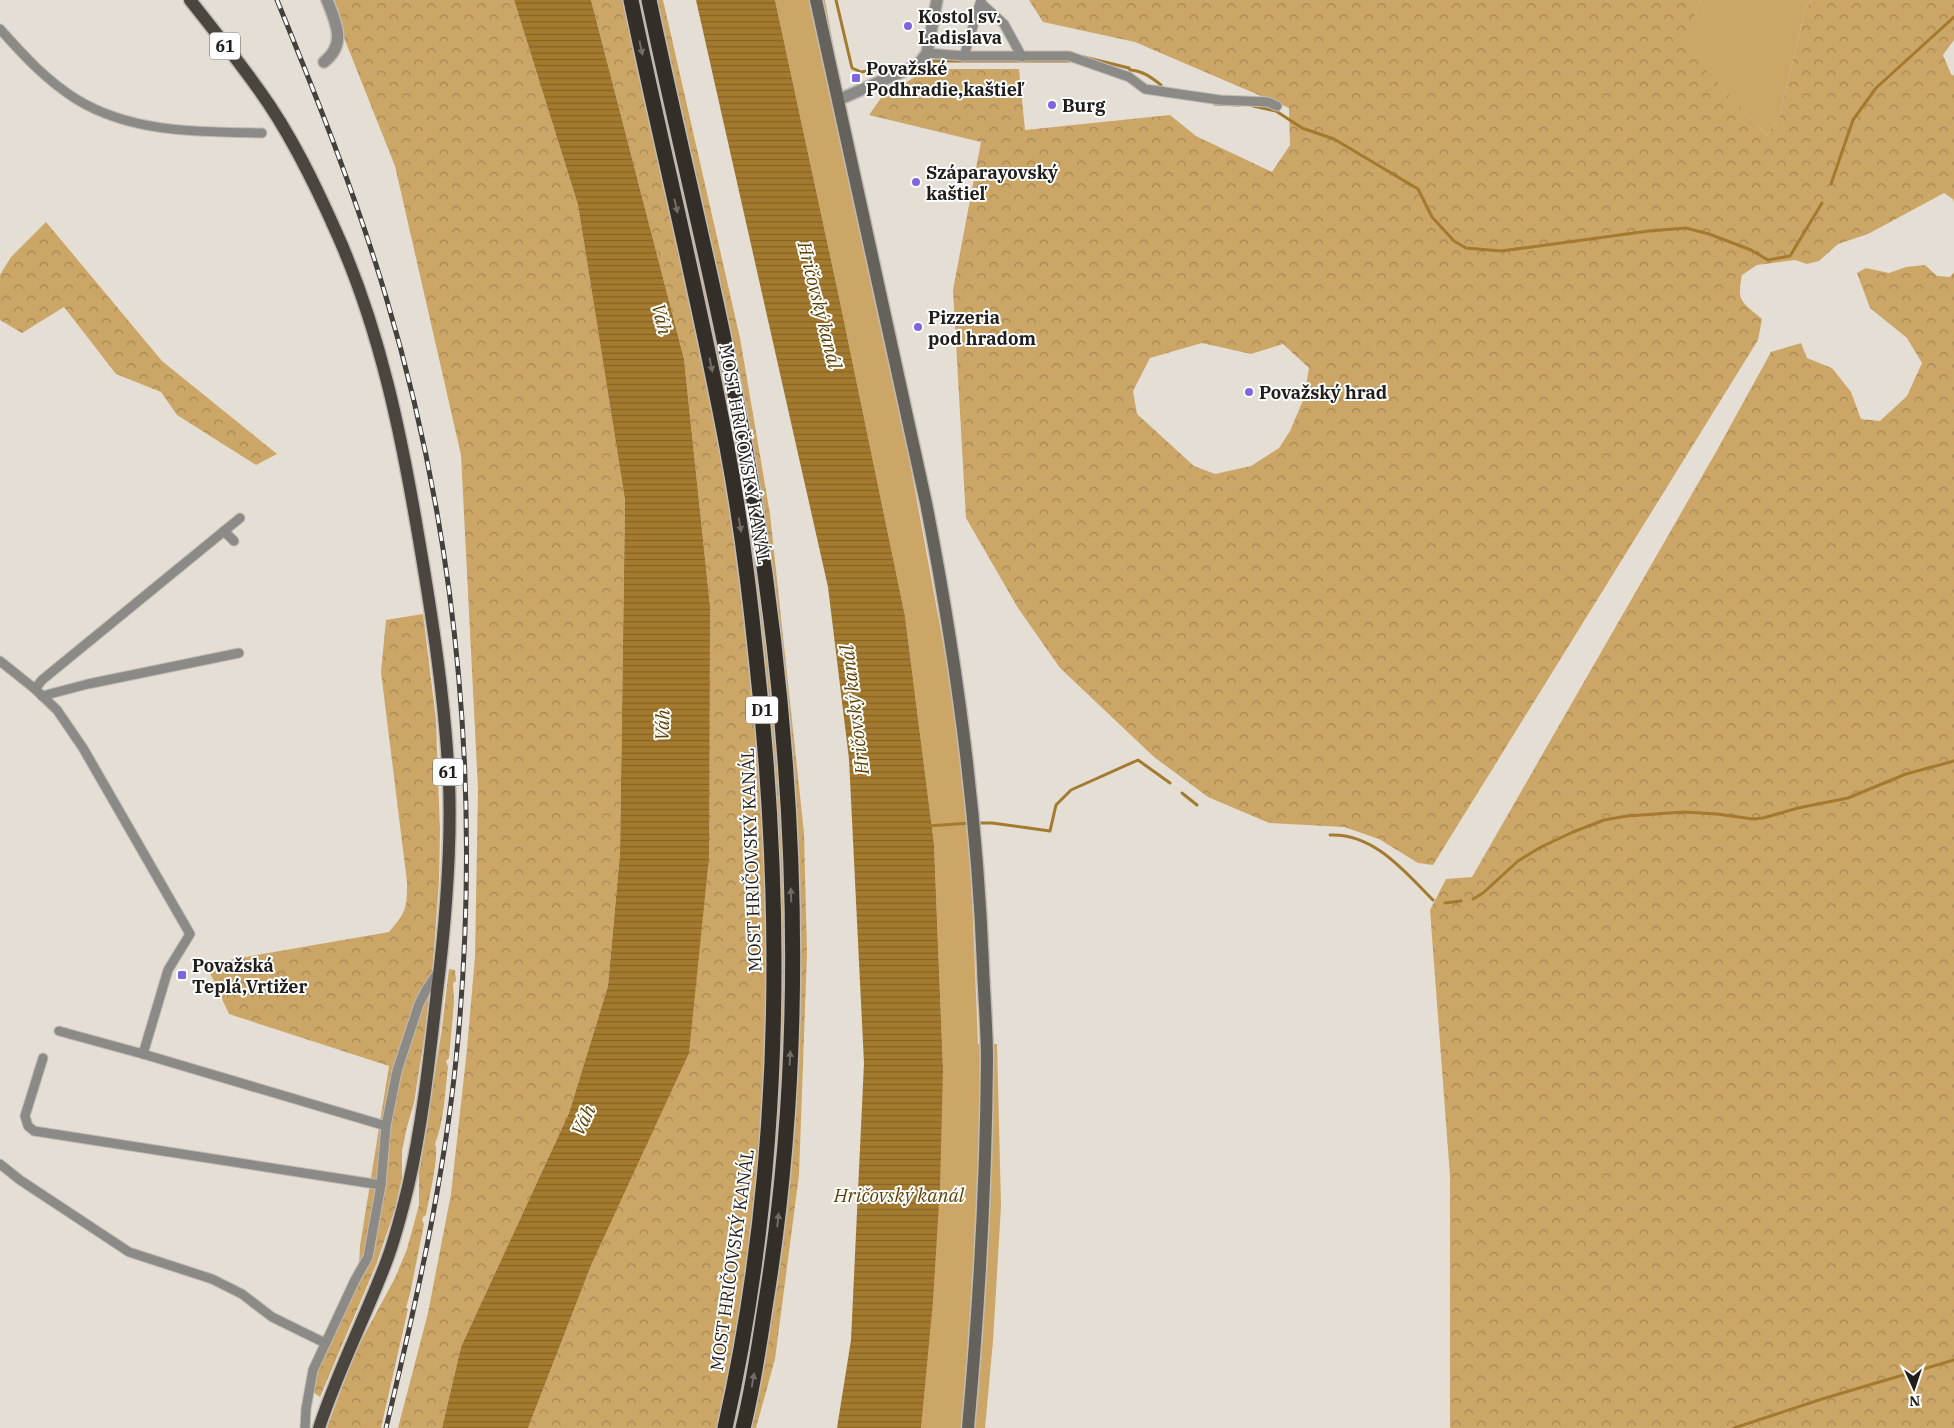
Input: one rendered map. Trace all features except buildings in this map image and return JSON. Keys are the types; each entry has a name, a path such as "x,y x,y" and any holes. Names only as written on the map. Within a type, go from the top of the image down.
{"highway":[{"name":"MOST HRIČOVSKÝ KANÁL","path":"631,0 698,302 728,451 750,600 766,760 771,836 775,959 771,1095 760,1222 740,1350 724,1428"},
{"name":"MOST HRIČOVSKÝ KANÁL","path":"649,0 716,305 744,444 768,596 784,759 792,956 788,1100 777,1226 758,1350 743,1428"}],"main road":[{"name":"61","path":"190,0 260,91 303,164 351,266 390,388 418,530 444,706 449,787 449,832 440,969 432,1042 418,1132 409,1182 389,1255 336,1379 319,1428"},
{"path":"816,0 941,576 971,794 980,902 987,1057 985,1178 977,1328 968,1428"}],"street":[{"path":"324,62 335,51 338,44 336,28 327,0"},
{"path":"838,100 912,69 923,59 927,53 937,0"},
{"path":"964,56 981,1 1004,24 1021,53"},
{"path":"0,29 28,61 58,86 76,99 108,115 136,123 177,130 262,133"},
{"path":"927,53 964,56 1021,53 1069,56 1129,77 1146,89 1220,100 1268,102 1277,106"},
{"path":"35,689 42,680 240,518"},
{"path":"224,531 234,541"},
{"path":"42,696 234,651"},
{"path":"0,661 35,689 57,710 83,748 190,934 168,970 143,1054"},
{"path":"305,1428 311,1379 325,1343 368,1257 381,1185 386,1126 397,1071 414,1016 426,990 440,969"},
{"path":"59,1032 143,1054 386,1126"},
{"path":"43,1058 26,1116 28,1126 34,1130 381,1185"},
{"path":"0,1164 20,1180 129,1252 212,1279 242,1294 272,1316 325,1343"}],"green space":[{"path":"329,0 514,0 578,205 625,500 620,853 608,986 569,1113 461,1347 442,1428 398,1428 428,1313 451,1194 475,957 478,789 461,455 395,166"},
{"path":"591,0 663,0 740,338 770,514 804,833 807,953 799,1175 775,1359 756,1428 528,1428 592,1263 710,606 684,359"},
{"path":"775,0 825,0 951,686 970,845 978,1044 997,1044 1001,1206 993,1341 985,1428 921,1428 943,1069 934,844 905,616"},
{"path":"1029,0 1701,0 1682,45 1767,135 1779,118 1805,10 1812,0 1954,0 1954,40 1943,55 1951,74 1954,76 1954,203 1953,199 1944,193 1868,234 1838,244 1819,261 1807,264 1795,260 1757,265 1742,275 1740,284 1741,297 1746,305 1762,319 1758,340 1433,865 1418,863 1379,839 1344,827 1269,823 1208,797 1154,757 1060,668 1018,608 966,518 953,290 981,142 869,115 881,98 931,69 1019,69 1025,130 1170,115 1196,136 1272,172 1290,145 1289,108 1135,42 1043,22","holes":["1202,343 1251,354 1283,344 1309,368 1304,398 1290,431 1279,448 1251,466 1215,474 1194,466 1137,414 1133,391 1150,358"]},
{"path":"1701,0 1812,0 1805,10 1779,118 1767,135 1681,45"},
{"path":"46,222 162,361 277,454 256,465 177,415 161,392 116,374 64,307 22,333 0,320 0,275 11,257"},
{"path":"1925,265 1937,276 1950,277 1954,272 1954,1428 1450,1428 1450,1176 1430,910 1446,879 1472,877 1716,452 1771,352 1801,343 1807,358 1832,368 1851,392 1861,419 1880,421 1907,396 1922,363 1907,338 1870,308 1857,273 1866,268 1889,273 1906,267"},
{"path":"423,614 436,720 440,832 439,881 433,963 425,1033 414,1103 402,1151 402,1178 395,1209 376,1265 320,1397 313,1392 317,1372 358,1282 360,1246 389,1066 229,1014 206,964 389,932 399,920 406,904 407,882 381,672 386,620"},
{"path":"449,969 455,970 456,981 453,983 454,1002 449,1058 446,1061 448,1067 442,1117 435,1144 435,1167 426,1215 422,1220 424,1224 406,1308 408,1309 381,1428 327,1428 355,1352 395,1278 407,1249 419,1205 419,1173 442,1028"}],"water":[{"name":"Váh","path":"514,0 591,0 684,359 710,606 709,857 689,1053 592,1263 528,1428 442,1428 461,1347 569,1113 608,986 620,853 625,500 578,205"},
{"name":"Hričovský kanál","path":"696,0 775,0 905,616 934,844 943,1069 940,1187 933,1301 921,1428 837,1428 851,1340 864,1063 849,759 828,587"}],"waterway":[{"path":"836,0 852,68 861,72 906,65"},
{"path":"1831,184 1853,120 1876,88 1954,17"},
{"path":"1084,57 1129,68 1130,70 1147,75 1161,85"},
{"path":"928,61 1069,61"},
{"path":"1215,104 1239,105"},
{"path":"1253,106 1276,111 1302,128 1334,139 1418,189 1432,217 1454,241 1466,248 1501,251 1649,231 1686,228 1709,234 1751,250 1768,260 1790,256 1822,203"},
{"path":"977,823 992,823 1050,831 1056,805 1071,790 1138,760 1170,783"},
{"path":"1473,899 1483,893 1518,861 1541,847 1604,820 1627,816 1684,812 1753,819 1763,818 1798,808 1848,798 1906,774 1954,761"},
{"path":"1182,793 1197,805"},
{"path":"929,826 970,823"},
{"path":"1330,835 1346,836 1361,840 1375,847 1388,856 1433,900"},
{"path":"1445,903 1461,901"},
{"path":"1734,1428 1822,1399 1954,1360"}],"railway":[{"path":"277,0 349,184 386,297 411,390 432,484 448,579 459,675 465,771 466,867 463,964 456,1060 436,1199 386,1428"}],"place":[{"name":"Kostol sv. Ladislava","path":"908,26"},
{"name":"Považské Podhradie,kaštieľ","path":"856,78"},
{"name":"Burg","path":"1052,105"},
{"name":"Száparayovský kaštieľ","path":"916,182"},
{"name":"Pizzeria pod hradom","path":"918,327"},
{"name":"Považský hrad","path":"1249,392"},
{"name":"Považská Teplá,Vrtižer","path":"182,975"}]}
